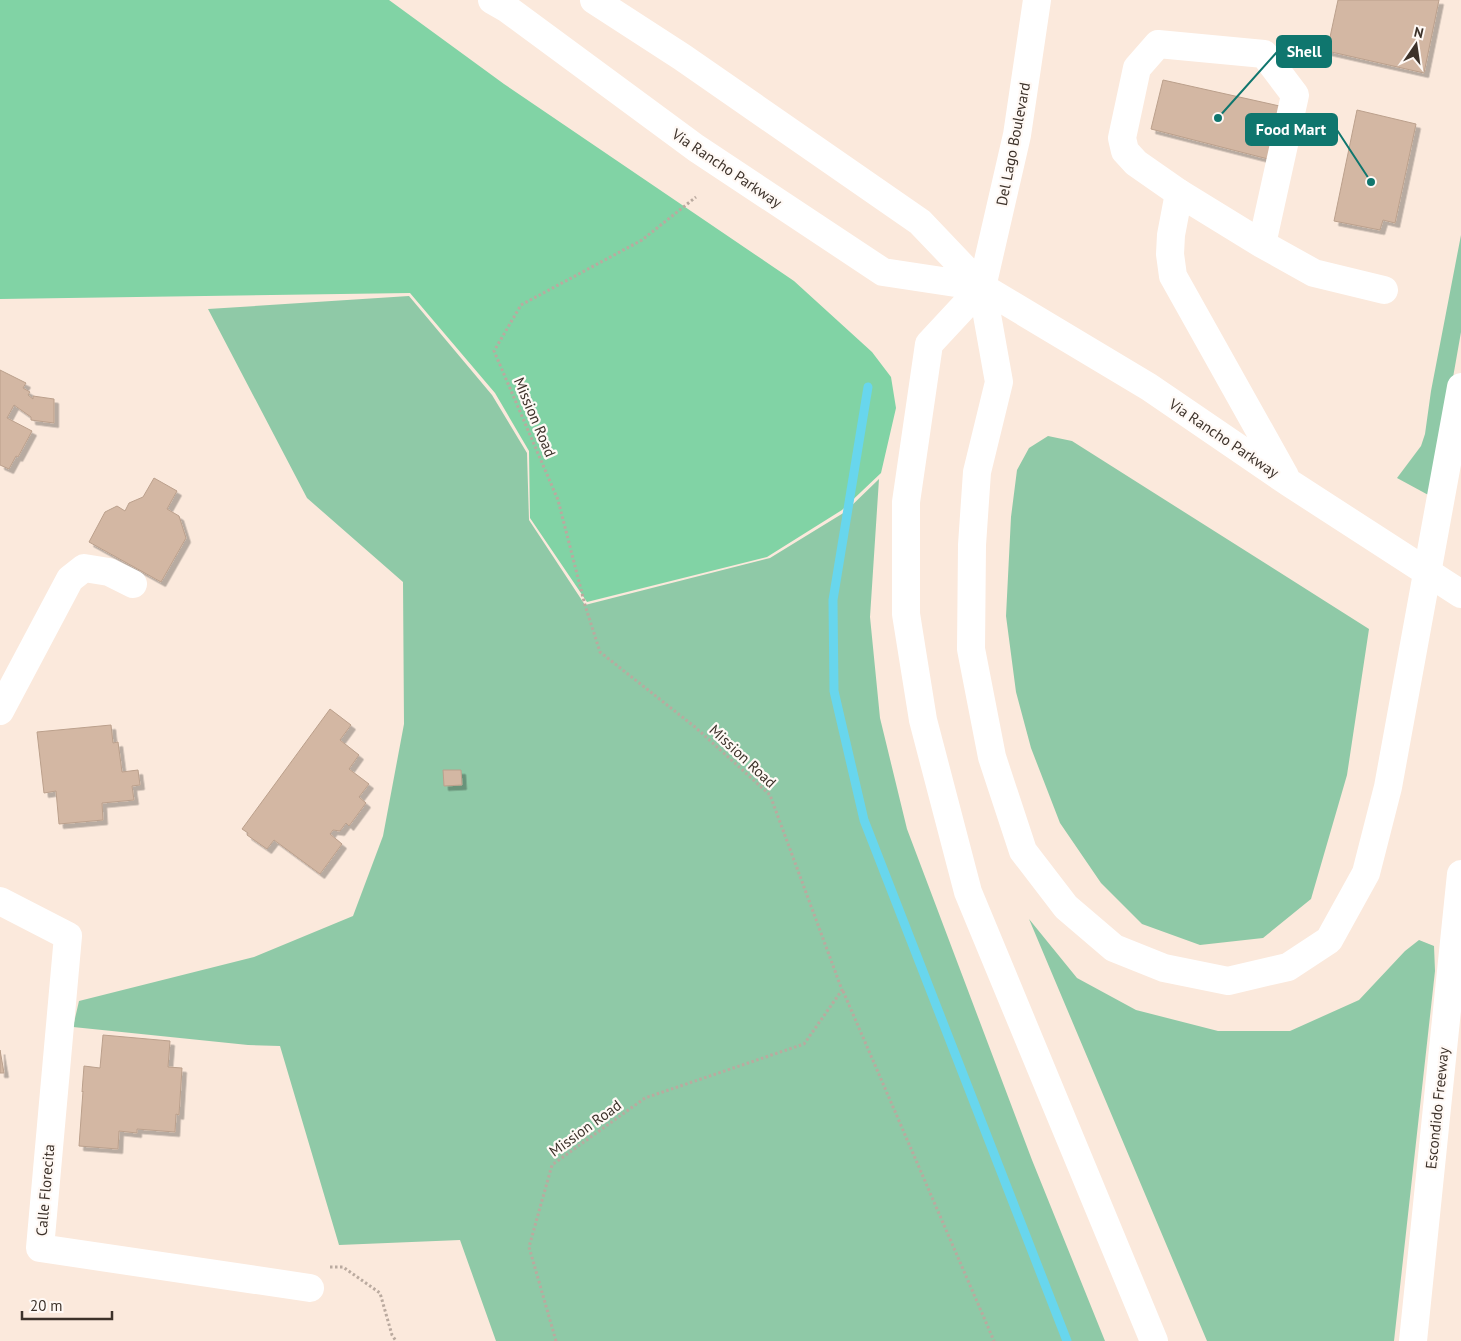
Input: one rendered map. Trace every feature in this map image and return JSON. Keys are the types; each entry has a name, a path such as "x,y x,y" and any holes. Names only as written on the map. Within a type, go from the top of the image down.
{"main road":[{"name":"Via Rancho Parkway","path":"492,0 506,8 696,148 883,272 982,287"},
{"name":"Via Rancho Parkway","path":"594,0 682,57 920,222 982,287 1149,387 1288,482 1461,594"},
{"name":"Del Lago Boulevard","path":"982,287 1018,135 1037,0"},
{"path":"1262,244 1295,95 1264,54 1158,44 1137,68 1122,138 1125,151 1136,163 1179,193 1262,244 1314,274 1384,290"},
{"path":"1179,193 1171,235 1170,254 1173,276 1288,482"},
{"path":"982,287 999,382 977,472 972,545 971,649 992,757 1023,851 1066,906 1114,948 1164,968 1228,981 1288,967 1329,940 1366,872 1388,786 1461,387"},
{"path":"982,287 929,344 906,502 906,614 923,720 968,892 1154,1341"},
{"path":"0,711 70,578 84,568 110,572 132,584"},
{"name":"Escondido Freeway","path":"1413,1341 1461,874"},
{"name":"Calle Florecita","path":"0,901 68,936 40,1248 310,1288"}],"path":[{"name":"Mission Road","path":"556,1341 529,1247 552,1165 645,1098 804,1044 842,990 770,795 695,727 600,652 585,605 558,500 494,351 521,306 642,240 696,197"},
{"path":"842,990 994,1341"},
{"path":"310,1288 313,1267 343,1267 380,1293 392,1335 396,1341"}],"green space":[{"path":"0,0 389,0 504,84 794,281 872,352 891,377 896,408 881,473 842,510 767,557 587,602 530,518 529,451 495,393 410,293 0,299"},
{"path":"1461,235 1461,332 1432,497 1397,478 1421,446 1425,434 1431,391"},
{"path":"409,296 492,395 527,453 529,520 585,605 770,558 845,512 879,479 870,617 880,718 907,829 1032,1160 1105,1341 496,1341 460,1240 339,1245 280,1046 248,1045 73,1027 79,1001 254,957 353,916 383,836 404,724 403,582 307,498 208,309"},
{"path":"1048,436 1072,441 1369,629 1347,775 1311,899 1263,938 1200,945 1142,924 1101,883 1060,823 1031,748 1016,692 1006,616 1011,517 1017,470 1029,448"},
{"path":"1029,919 1077,978 1136,1010 1218,1031 1290,1031 1359,1000 1405,951 1419,940 1434,946 1435,971 1394,1341 1207,1341"}],"building":[{"path":"1338,0 1439,0 1424,73 1327,51"},
{"path":"1163,80 1284,107 1272,160 1151,129"},
{"path":"1357,110 1416,124 1395,223 1383,220 1380,230 1334,221"},
{"path":"0,370 26,383 23,388 30,392 28,395 33,399 33,396 54,399 54,423 31,420 31,417 14,405 7,418 32,431 9,469 0,465"},
{"path":"154,478 177,491 167,509 179,516 186,538 161,582 89,542 105,512 117,506 125,511 129,503 143,497"},
{"path":"330,709 351,725 340,740 359,755 349,769 369,784 359,797 366,803 349,826 346,823 340,831 333,830 330,834 342,844 320,874 274,840 267,849 247,835 248,833 242,829"},
{"path":"111,725 113,743 118,742 122,772 138,770 140,785 132,786 134,800 102,803 103,820 59,824 56,791 44,793 37,732"},
{"path":"443,770 461,770 462,785 444,786"},
{"path":"103,1035 170,1041 168,1067 182,1068 179,1115 176,1114 175,1132 137,1129 137,1133 119,1131 118,1149 79,1146 84,1066 100,1068"},
{"path":"0,1050 4,1073 0,1073"}],"waterway":[{"path":"868,387 833,600 834,691 864,820 1067,1341"}],"place":[{"name":"Shell","path":"1218,118"},
{"name":"Food Mart","path":"1371,182"}]}
